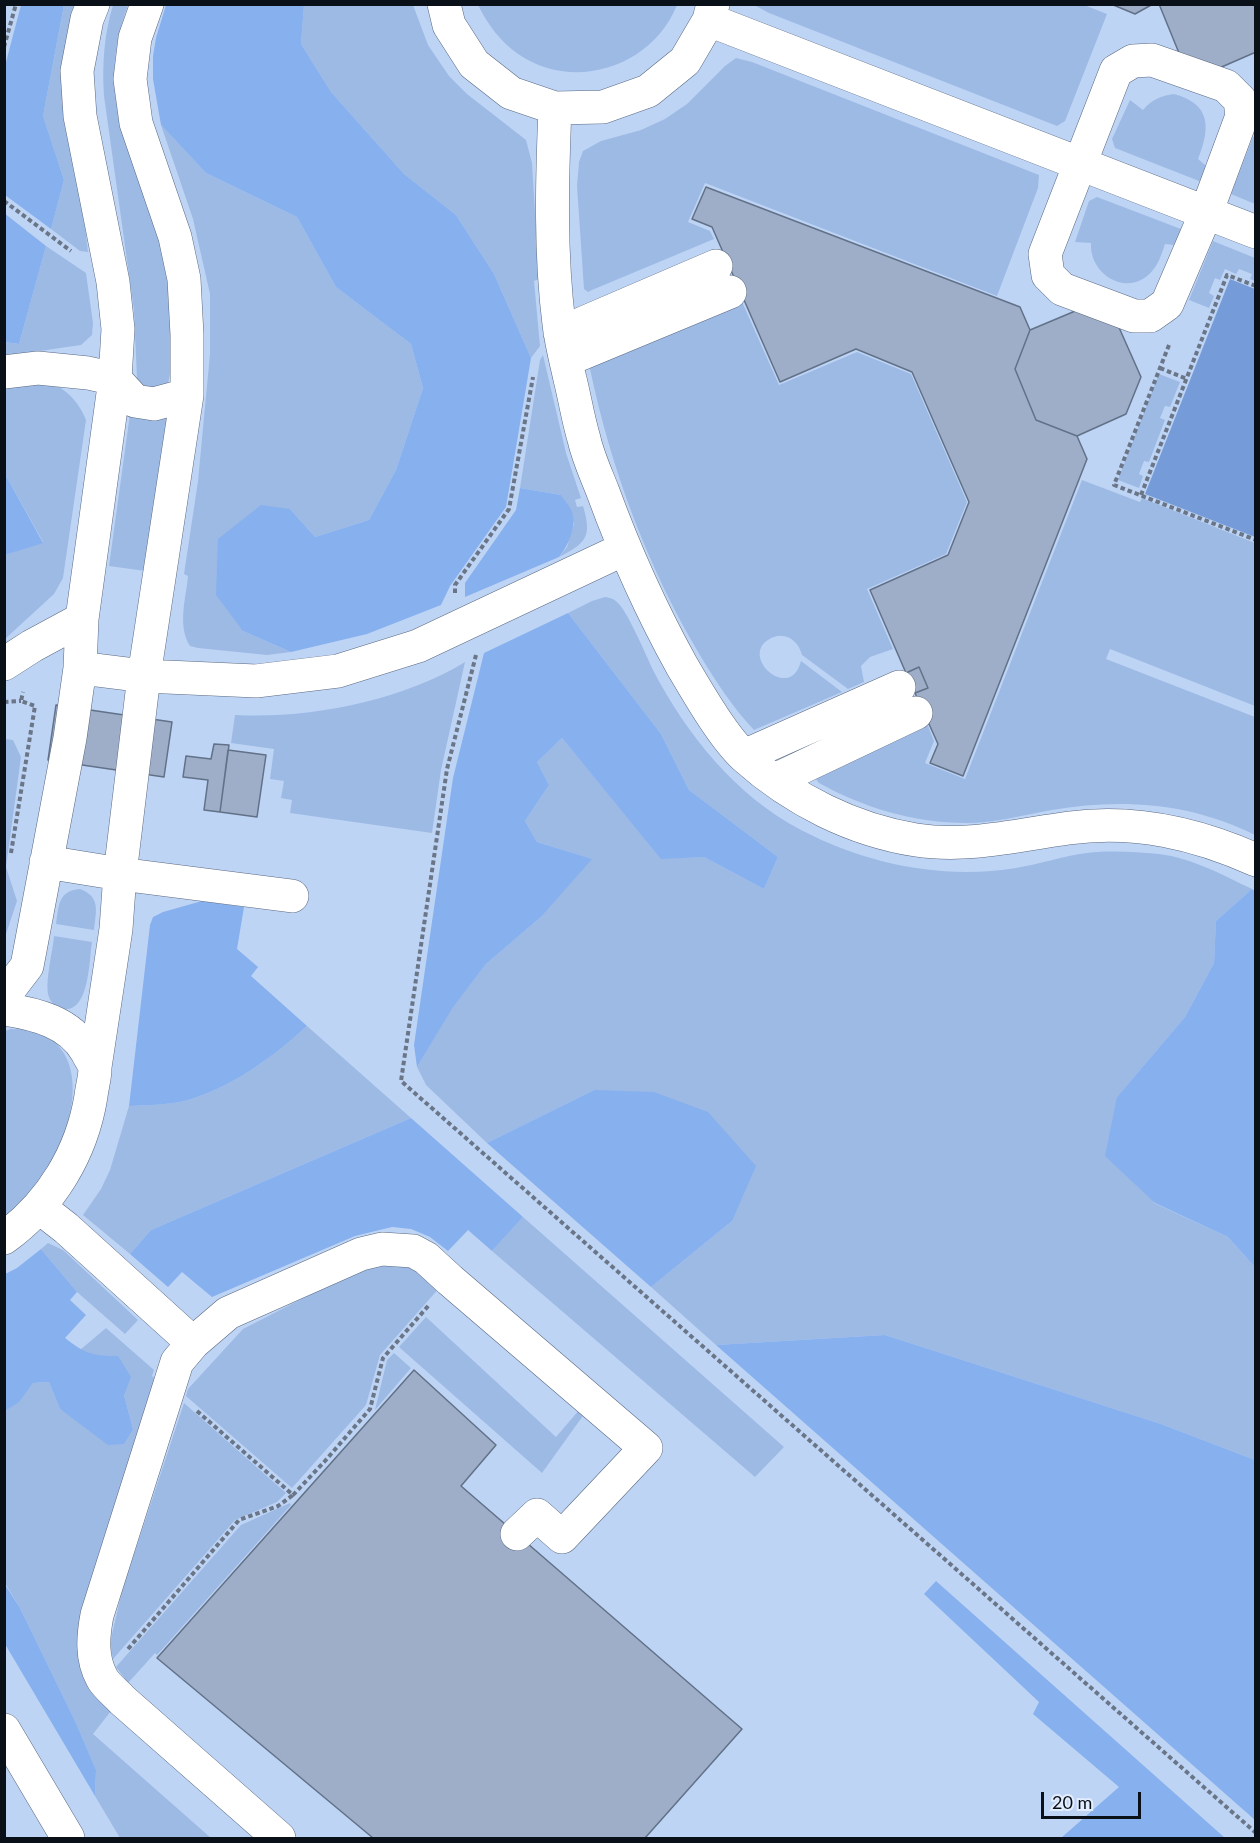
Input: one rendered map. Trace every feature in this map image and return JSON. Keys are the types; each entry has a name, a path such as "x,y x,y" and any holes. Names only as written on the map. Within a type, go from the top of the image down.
{"street":[{"path":"4,996 27,966 70,738 80,668 82,619 115,380 118,329 113,282 80,116 77,71 87,19 93,4"},
{"path":"4,1238 39,1207 69,1165 82,1133 89,1105 116,929 120,874 144,676 187,395 184,279 175,237 136,123 130,79 135,38 147,4"},
{"path":"444,4 449,25 474,64 511,93 555,108 603,107 648,91 685,61 711,12 1080,163 1256,232"},
{"path":"1152,60 1226,86 1240,100 1242,116 1206,213 1167,304 1150,316 1134,316 1062,289 1048,275 1045,254 1080,163 1116,71 1133,61 1152,60"},
{"path":"555,108 552,179 553,242 562,340 584,441 624,549 667,638 700,698 744,756 806,801 839,818 886,834 954,844 1071,828 1133,825 1197,837 1256,860"},
{"path":"562,340 723,279"},
{"path":"4,372 38,368 88,373 115,380 135,401 154,404 187,395"},
{"path":"80,668 144,676 256,681 338,671 418,646 624,549"},
{"path":"4,664 82,619"},
{"path":"744,756 907,700 775,780"},
{"path":"46,862 292,896"},
{"path":"4,1009 30,1013 53,1021 80,1040 95,1067"},
{"path":"39,1207 66,1228 193,1343"},
{"path":"279,1839 122,1700 103,1679 94,1656 97,1615 177,1362 193,1343 228,1313 361,1254 382,1249 413,1251 426,1257 450,1281 646,1448 562,1537 537,1515 517,1534"},
{"path":"4,1730 68,1839"}],"path":[{"path":"4,47 16,4"},
{"path":"4,201 113,282"},
{"path":"1141,495 1227,275 1256,286"},
{"path":"1173,336 1114,485 1256,540"},
{"path":"562,340 537,357 509,509 455,585 454,603 477,652 447,770 401,1081 1256,1833"},
{"path":"1160,368 1187,379"},
{"path":"4,702 21,700"},
{"path":"103,1679 239,1520 278,1506 327,1464 370,1409 383,1358 450,1281"},
{"path":"170,1387 293,1494"}],"shaded area":[{"path":"5,5 1255,5 1255,1838 5,1838"},
{"path":"21,5 64,5 43,116 64,180 51,229 5,195 5,66"},
{"path":"64,5 74,5 68,30 66,63 88,252 80,251 51,229 64,180 43,116"},
{"path":"113,5 128,5 118,40 114,72 116,102 122,130 152,218 171,286 170,376 166,390 151,397 137,379 134,310 104,96 104,50"},
{"path":"166,5 304,5 301,44 331,92 404,174 456,215 494,274 531,358 506,507 450,586 441,605 367,634 291,652 243,631 216,595 218,539 261,505 290,509 315,537 369,520 396,470 423,388 411,344 336,287 297,217 206,173 161,125 153,79 153,56"},
{"path":"304,5 413,5 428,45 449,76 467,94 526,140 532,163 539,279 534,281 540,346 531,358 494,274 456,215 404,174 331,92 301,44"},
{"path":"478,5 677,5 666,26 650,44 631,58 610,67 587,72 563,71 540,66 518,54 495,32"},
{"path":"754,5 1084,5 1107,14 1065,121 1057,126 769,13"},
{"path":"736,58 752,62 1039,175 1038,188 997,296 705,183 688,222 710,231 714,239 588,292 584,289 577,186 579,162 583,151 601,141 641,130 665,119 687,104"},
{"path":"1174,94 1195,104 1205,119 1205,138 1198,159 1211,170 1204,181 1115,148 1112,139 1130,100 1143,110 1157,99"},
{"path":"161,125 206,173 297,217 336,287 411,344 423,388 396,470 369,520 315,537 290,509 243,631 291,652 267,655 198,648 190,646 184,630 183,612 188,576 184,574 198,481 210,354 210,294 193,219"},
{"path":"1253,137 1256,138 1255,204 1231,194"},
{"path":"1097,197 1181,229 1182,246 1165,244 1157,264 1144,279 1133,283 1113,280 1097,265 1092,255 1091,243 1075,242 1089,201"},
{"path":"4,213 46,246 19,344 5,342"},
{"path":"1213,241 1255,258 1255,281 1250,279 1252,274 1239,269 1236,274 1225,269 1220,280 1215,278 1209,293 1214,296 1209,308 1189,300"},
{"path":"46,246 86,273 93,323 92,335 81,345 5,356 4,342 19,344"},
{"path":"1230,279 1255,289 1255,537 1145,494"},
{"path":"739,295 779,385 857,352 911,374 967,502 946,554 867,589 893,649 870,657 861,666 864,682 848,689 802,655 795,642 788,637 774,637 763,644 760,653 762,663 777,677 787,678 795,673 801,661 842,692 754,730 732,704 701,657 648,554 620,481 590,369 590,364"},
{"path":"543,355 566,453 581,498 575,500 577,507 583,506 587,525 585,538 581,543 559,557 567,547 574,524 561,495 520,488 540,360"},
{"path":"1159,374 1180,382 1170,407 1165,406 1160,418 1165,420 1149,462 1144,461 1139,474 1143,476 1139,488 1118,480"},
{"path":"44,382 70,395 86,420 63,578 54,594 5,639 5,555 43,542 5,474 4,387"},
{"path":"168,410 145,571 109,566 130,414"},
{"path":"5,474 43,543 4,555"},
{"path":"1082,480 1140,502 1142,498 1255,543 1255,706 1110,649 1106,659 1255,717 1255,835 1206,816 1156,806 1130,804 1078,806 977,823 928,820 872,807 819,783 815,778 831,764 928,726 934,741 925,763 965,779"},
{"path":"520,488 561,495 571,510 573,518 572,530 566,547 559,557 465,597 465,583 516,510"},
{"path":"605,597 611,598 621,607 666,694 697,740 715,761 755,800 777,816 826,842 879,860 933,870 960,872 1016,868 1096,852 1159,854 1195,863 1252,889 1216,921 1214,963 1185,1017 1117,1097 1154,1203 1228,1237 1255,1267 1255,1460 1161,1424 885,1335 716,1345 651,1287 732,1221 594,1090 487,1143 426,1085 417,1067 453,1006 486,964 542,916 591,859 537,842 525,821 549,785 537,762 562,738 661,858 704,857 764,889 778,857 689,790 661,734 568,613"},
{"path":"568,613 661,734 689,790 778,857 764,889 704,857 661,859 562,738 537,762 549,785 525,821 537,842 592,859 542,916 486,964 453,1007 417,1067 414,1045 453,778 484,653"},
{"path":"465,662 441,770 432,833 290,813 292,800 281,798 284,781 270,779 274,749 231,743 235,715 293,714 354,705 413,687"},
{"path":"5,739 13,740 21,757 6,867 17,901 5,937"},
{"path":"80,889 91,896 96,905 94,930 56,924 61,900 67,893"},
{"path":"1252,889 1256,892 1255,1267 1228,1237 1155,1203 1105,1156 1117,1097 1185,1017 1214,963 1216,921"},
{"path":"202,901 244,907 237,949 258,967 251,976 307,1026 250,1071 219,1088 185,1101 129,1106 150,925 153,917 163,912"},
{"path":"54,936 92,942 89,972 83,994 72,1008 59,1008 49,997 48,976"},
{"path":"307,1026 411,1118 151,1230 130,1254 83,1215 101,1189 110,1170 129,1106 185,1101 219,1088 250,1071"},
{"path":"11,1029 37,1033 55,1043 67,1058 72,1077 72,1098 69,1120 52,1162 42,1177 5,1217 5,1031"},
{"path":"594,1090 654,1092 708,1112 756,1166 732,1221 651,1287 487,1143"},
{"path":"411,1118 523,1217 492,1251 468,1230 448,1251 430,1237 411,1229 392,1227 355,1236 212,1297 182,1272 168,1287 130,1254 151,1230"},
{"path":"523,1217 784,1447 755,1477 492,1251"},
{"path":"48,1243 63,1250 138,1320 125,1334 77,1292 41,1249"},
{"path":"41,1249 77,1292 70,1300 86,1315 65,1338 78,1348 90,1353 118,1356 131,1377 124,1395 133,1429 124,1444 108,1445 60,1409 49,1382 33,1383 19,1402 5,1411 5,1274 17,1268"},
{"path":"411,1264 441,1286 380,1355 366,1405 292,1488 186,1396 188,1389 243,1329 360,1269 372,1265"},
{"path":"426,1317 556,1437 580,1409 585,1413 542,1473 399,1347"},
{"path":"106,1328 154,1370 152,1376 158,1381 78,1634 79,1657 84,1677 95,1695 111,1711 93,1734 211,1838 120,1838 95,1796 96,1770 76,1723 20,1608 5,1583 5,1411 19,1401 33,1383 49,1382 60,1409 83,1425 133,1429 124,1395 118,1356 95,1356 80,1350"},
{"path":"885,1335 1161,1424 1255,1460 1255,1820 716,1345"},
{"path":"394,1353 411,1368 375,1410 387,1360"},
{"path":"184,1403 286,1493 277,1502 235,1520 113,1659 110,1643 122,1591"},
{"path":"290,1503 291,1505 157,1655 155,1653 128,1683 116,1667 241,1525"},
{"path":"936,1581 1225,1838 1061,1838 1119,1787 1033,1714 1039,1702 924,1594"},
{"path":"4,1583 20,1608 76,1723 96,1770 95,1796 5,1644"}],"building":[{"path":"1111,4 1153,4 1135,14"},
{"path":"1159,4 1256,4 1256,52 1217,69 1179,53"},
{"path":"706,187 1020,307 1030,330 1015,369 1036,420 1077,436 1087,459 963,776 930,763 938,744 915,693 928,688 919,667 906,673 870,590 948,555 969,502 912,372 856,349 780,382 712,227 692,219"},
{"path":"1080,309 1117,323 1141,377 1126,414 1077,436 1036,420 1015,369 1030,330"},
{"path":"919,667 928,688 915,693 906,673"},
{"path":"56,705 172,722 164,777 48,760"},
{"path":"214,744 229,745 220,812 204,810 208,780 183,777 186,756 211,759"},
{"path":"228,750 266,755 257,817 220,812"},
{"path":"414,1370 496,1445 461,1486 742,1729 645,1838 373,1838 157,1658"}]}
